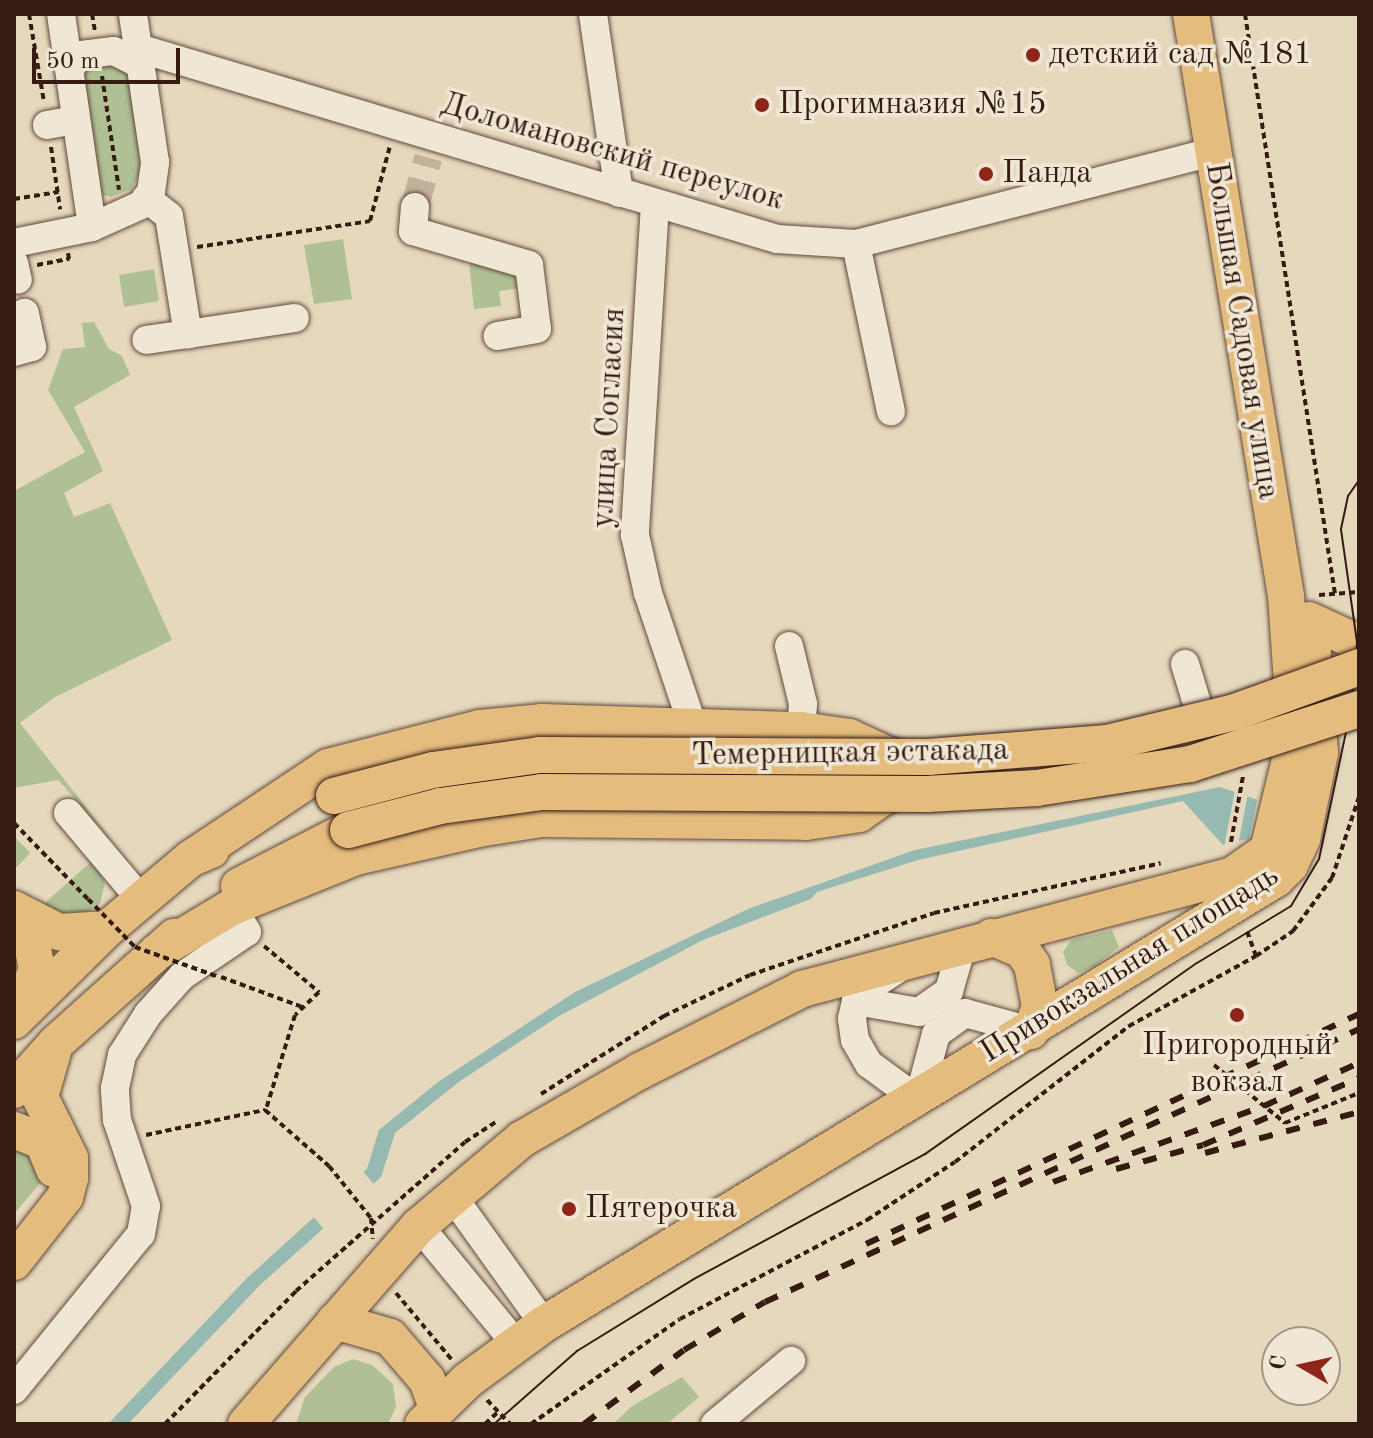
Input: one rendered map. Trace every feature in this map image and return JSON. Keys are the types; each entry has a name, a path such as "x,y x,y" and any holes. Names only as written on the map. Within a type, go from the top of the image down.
{"main road":[{"name":"Большая Садовая улица","path":"1191,14 1212,152 1300,634"},
{"name":"Большая Садовая улица","path":"1214,14 1300,634"},
{"path":"1300,634 1359,643"},
{"name":"Привокзальная площадь","path":"430,1416 468,1380 530,1334 920,1094 1031,1031 1241,902 1283,872 1302,839 1305,726 1300,634"},
{"name":"Темерницкая эстакада","path":"190,859 334,796 444,768 540,755 928,757 1107,743 1235,712 1359,667"},
{"path":"14,1090 56,1043 157,952 240,920 356,857 478,829 541,819 806,822 859,814 891,775 1035,755 1204,726 1305,726 1359,674"},
{"path":"16,1019 107,929 143,902 190,859 314,775 369,754 480,728 526,723 692,724 801,730 849,737 891,775 1111,774 1191,758 1359,708"},
{"name":"Темерницкая эстакада","path":"157,952 212,903 283,860 348,830 440,806 542,792 927,794 1052,786 1190,764 1359,708"},
{"name":"Привокзальная площадь","path":"246,1424 377,1270 419,1226 522,1139 754,1010 802,989 1233,875 1268,850 1305,726"},
{"path":"14,909 59,932 107,929"},
{"path":"1057,922 1039,952 1041,965 1052,982 1091,993"},
{"path":"14,926 33,949 37,969 16,1019"},
{"path":"976,942 1022,950 1032,965 1040,1007 1031,1031"},
{"path":"14,1262 65,1197 70,1178 70,1158 40,1097 56,1043"},
{"path":"14,1130 49,1148 54,1175 49,1191 14,1236"},
{"path":"335,1321 390,1337 427,1380 430,1416"}],"street":[{"path":"61,14 90,214"},
{"path":"130,205 155,162 133,14"},
{"path":"593,14 619,193"},
{"path":"69,69 81,55 98,53"},
{"name":"Доломановский переулок","path":"98,53 140,56 431,147 619,193 777,239 856,244 1212,152"},
{"path":"47,125 76,120"},
{"name":"улица Согласия","path":"655,204 635,535 648,593 692,724"},
{"path":"15,264 90,214 130,205 169,216 188,334"},
{"path":"415,207 413,231 529,265 537,329 498,336"},
{"path":"856,244 891,411"},
{"path":"14,352 32,347 25,313"},
{"path":"146,340 295,318"},
{"path":"789,646 803,704 801,730"},
{"path":"1185,664 1204,726"},
{"path":"68,813 143,902"},
{"path":"14,1390 141,1234 146,1206 123,1140 115,1088 129,1045 148,1014 240,920"},
{"path":"976,942 949,991 919,1012 856,1001 855,1040 869,1064 886,1080 920,1094 936,1034 965,1013 1031,1031"},
{"name":"Привокзальная площадь","path":"856,1001 918,958"},
{"path":"453,1197 530,1334"},
{"path":"419,1226 530,1334"},
{"path":"715,1424 791,1361"}],"path":[{"path":"15,264 69,259 29,14"},
{"path":"92,14 130,205"},
{"path":"1245,14 1335,594"},
{"path":"175,250 370,221 388,153"},
{"path":"14,199 58,192"},
{"path":"1229,848 1243,773"},
{"path":"531,1424 680,1319 867,1220 955,1162 1129,1026 1256,956 1293,931 1332,878 1359,797"},
{"path":"14,823 135,947 305,1008"},
{"path":"1241,902 1256,956"},
{"path":"240,920 319,992 295,1015 265,1110"},
{"path":"1214,1065 1285,1123 1359,1093"},
{"path":"123,1140 265,1110"},
{"path":"265,1110 329,1166 371,1218 377,1270 468,1380 510,1424"},
{"path":"485,1424 498,1412"}],"green space":[{"path":"127,59 141,170 132,189 111,197 97,193 73,67"},
{"path":"343,239 352,299 314,304 304,245"},
{"path":"469,262 517,266 520,288 499,291 501,306 474,309"},
{"path":"154,269 159,301 124,307 119,275"},
{"path":"94,322 109,349 122,356 130,375 74,407 103,471 64,493 74,517 110,503 172,640 55,697 20,723 112,840 58,780 14,788 14,491 85,452 48,390 63,349 85,347 82,323"},
{"path":"14,836 30,853 14,870"},
{"path":"93,860 105,883 100,904 74,921 39,908"},
{"path":"1112,930 1119,947 1095,966 1078,973 1067,965 1063,952 1071,940"},
{"path":"14,1141 43,1169 41,1182 14,1214"},
{"path":"353,1359 372,1365 393,1384 396,1407 388,1424 296,1424 305,1397 334,1367"},
{"path":"682,1377 699,1397 667,1424 613,1424 632,1406"}],"water":[{"path":"1220,787 1258,800 1359,811 1223,845 1183,801 918,860 817,892 811,899 703,940 559,1016 460,1081 395,1133 381,1177 260,1285 128,1424 108,1424 247,1278 367,1169 379,1130 438,1082 575,992 748,909 915,850"}],"pier":[{"path":"1359,768 1359,815 1248,843 1258,796"},
{"path":"1235,790 1248,794 1238,845 1224,848"},
{"path":"361,1169 376,1187 326,1232 312,1215"}],"tunnel":[{"path":"415,207 428,158"}],"tram line":[{"path":"494,1424 577,1351 694,1279 925,1154 1197,963 1291,906 1319,859 1351,709 1357,642 1341,529 1348,496 1359,480"}],"railway":[{"path":"866,1244 1359,1014"},
{"path":"584,1424 684,1350 765,1302 1359,1029"},
{"path":"1053,1182 1264,1106 1359,1063"},
{"path":"1116,1169 1203,1145 1359,1078"},
{"path":"1205,1153 1359,1112"}],"place":[{"name":"детский сад №181","path":"1033,55"},
{"name":"Прогимназия №15","path":"762,105"},
{"name":"Панда","path":"986,174"},
{"name":"Пригородный вокзал","path":"1237,1015"},
{"name":"Пятерочка","path":"569,1209"}]}
